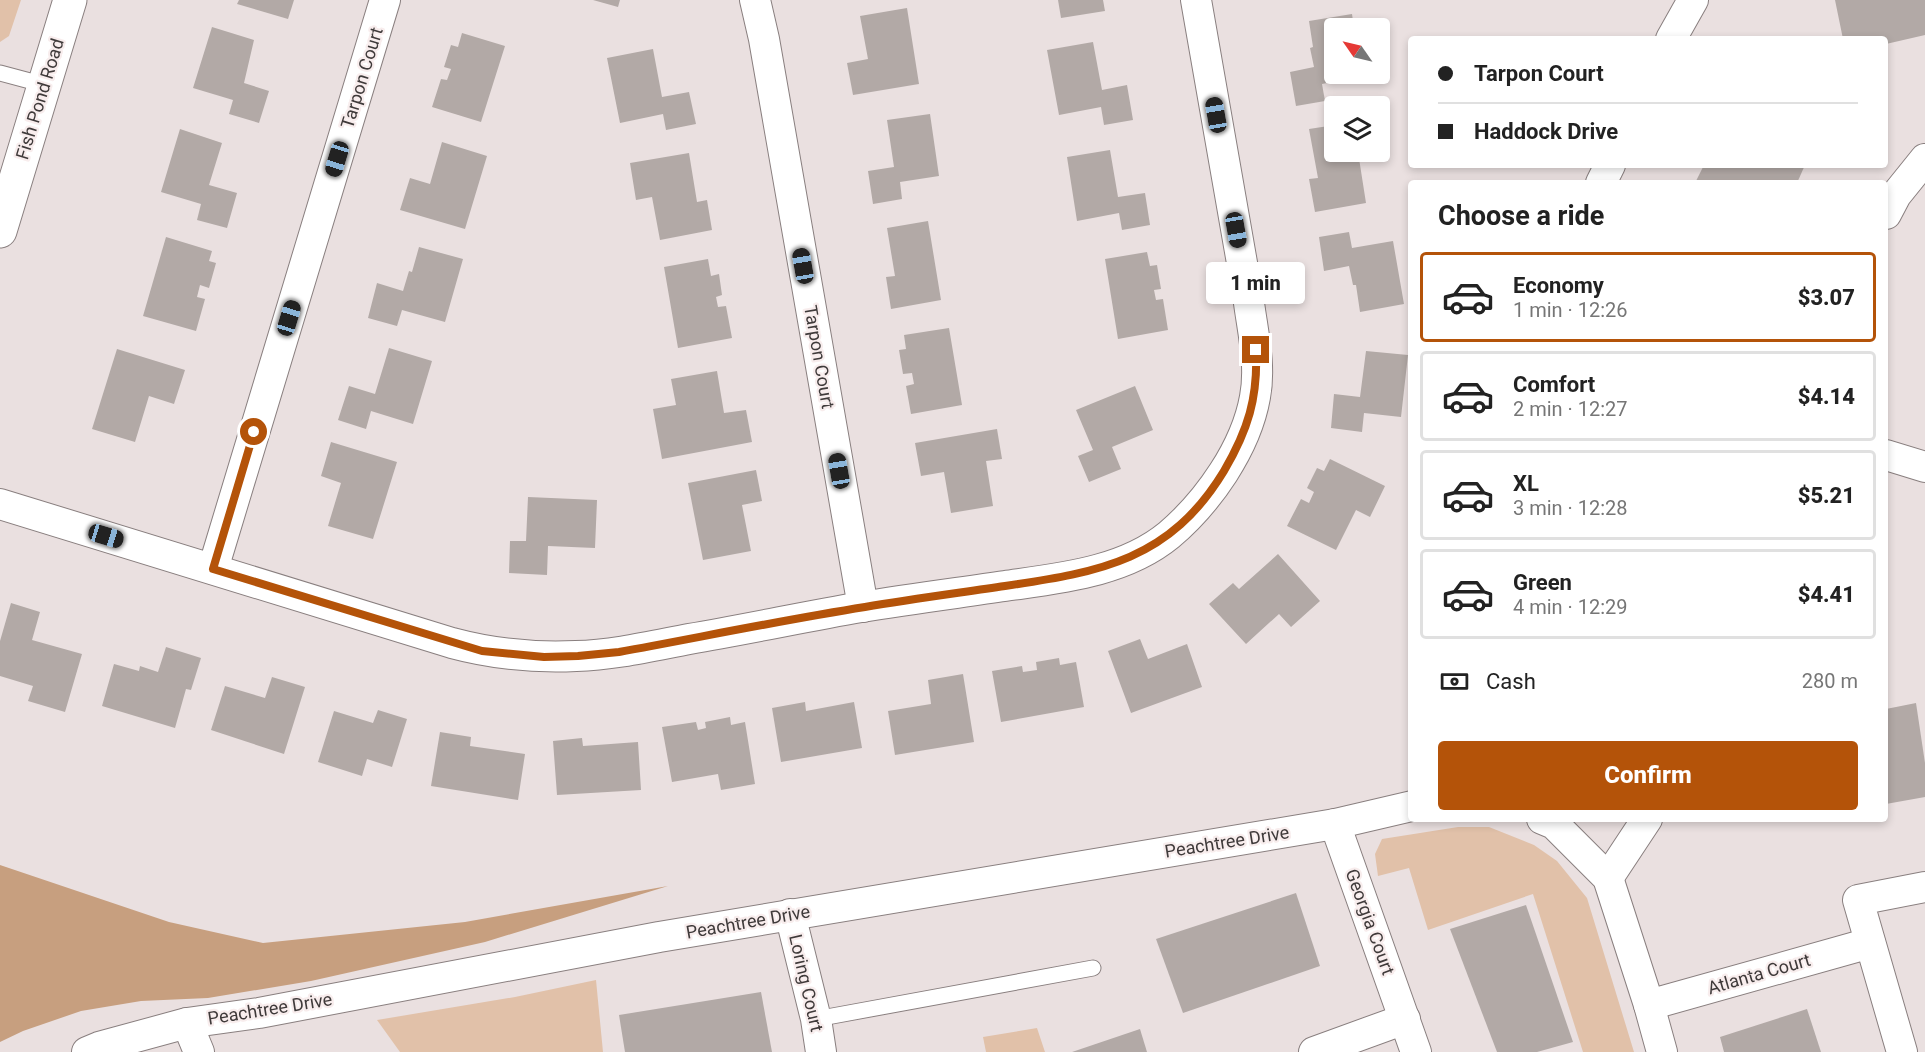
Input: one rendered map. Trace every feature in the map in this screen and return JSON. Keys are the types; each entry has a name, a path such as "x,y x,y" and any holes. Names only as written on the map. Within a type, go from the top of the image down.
{"street":[{"name":"Fish Pond Road","path":"0,231 70,0"},
{"name":"Tarpon Court","path":"213,569 385,0"},
{"name":"Tarpon Court","path":"755,0 764,39 863,607"},
{"path":"0,504 452,643 482,651 544,657 619,652 863,607 1060,578 1124,561 1167,536 1212,490 1233,454 1255,397 1256,350 1196,0"},
{"path":"1673,36 1693,0"},
{"path":"1888,210 1896,195 1925,159"},
{"path":"1888,456 1925,467"},
{"name":"Peachtree Drive","path":"87,1052 187,1023 259,1013 790,914 1335,824 1408,807"},
{"path":"1549,822 1554,824 1608,878 1662,1052"},
{"path":"1608,878 1645,822"},
{"name":"Georgia Court","path":"1335,824 1416,1052"},
{"path":"1902,1052 1858,900 1925,887"},
{"name":"Loring Court","path":"790,914 816,1019 821,1052"},
{"name":"Atlanta Court","path":"1649,1005 1870,943"},
{"path":"1314,1052 1405,1019"},
{"path":"187,1023 199,1052"}],"lane":[{"path":"0,73 45,85"},
{"path":"816,1019 1093,968"}],"shaded area":[{"path":"0,0 21,0 9,36 0,42"},
{"path":"1458,827 1489,827 1534,845 1557,861 1587,898 1634,1052 1583,1052 1533,894 1428,930 1409,868 1378,876 1375,854 1382,839"},
{"path":"0,865 169,922 263,943 465,922 668,886 485,942 311,981 208,998 141,1001 81,1011 23,1031 0,1042"},
{"path":"596,980 603,1052 400,1052 377,1020 515,997"},
{"path":"1037,1028 1045,1052 986,1052 983,1037"}],"building":[{"path":"239,0 294,0 288,19 237,4"},
{"path":"593,0 620,0 618,7"},
{"path":"1058,0 1103,0 1105,11 1061,18"},
{"path":"1835,0 1925,0 1925,35 1888,44 1888,36 1842,36"},
{"path":"907,8 919,84 853,95 847,63 868,59 860,16"},
{"path":"1352,14 1353,18 1327,18"},
{"path":"1324,19 1324,84 1322,84 1324,101 1296,106 1290,72 1314,67 1310,48 1313,47 1309,21"},
{"path":"212,27 254,40 244,83 269,91 259,123 229,114 233,100 193,88"},
{"path":"462,33 505,46 481,122 432,107 441,79 447,80 451,69 444,67 451,45 458,47"},
{"path":"1093,42 1102,90 1127,85 1133,120 1104,125 1101,107 1059,115 1047,50"},
{"path":"653,49 662,97 689,92 696,124 666,130 663,114 620,123 607,58"},
{"path":"930,114 939,176 900,182 902,199 873,204 868,171 894,167 887,120"},
{"path":"1324,127 1324,162 1360,162 1366,203 1315,212 1309,179 1318,178 1309,129"},
{"path":"180,129 222,143 209,185 237,193 227,228 197,220 201,204 161,192"},
{"path":"442,142 487,156 465,229 400,210 410,178 430,184"},
{"path":"1110,150 1118,197 1145,193 1150,225 1122,230 1119,213 1077,221 1067,157"},
{"path":"689,153 697,202 707,200 712,230 660,240 652,197 636,200 630,163"},
{"path":"1702,168 1804,168 1798,180 1696,180"},
{"path":"928,221 941,300 891,309 886,277 895,276 887,228"},
{"path":"1349,232 1352,248 1393,241 1404,304 1360,312 1356,285 1353,285 1349,266 1324,271 1319,237"},
{"path":"166,237 212,251 209,261 216,263 209,288 200,285 197,297 205,299 196,331 143,316"},
{"path":"419,247 463,259 445,322 402,310 397,326 368,318 377,283 403,291 409,271 412,272"},
{"path":"1147,252 1150,266 1157,265 1161,289 1154,290 1156,300 1163,299 1168,330 1118,339 1105,259"},
{"path":"708,259 711,276 719,274 722,295 716,297 718,307 726,306 732,338 678,348 664,267"},
{"path":"949,328 962,405 911,414 906,386 914,384 912,373 903,374 899,350 906,349 904,335"},
{"path":"389,348 432,361 413,424 371,411 366,429 338,420 349,386 375,394"},
{"path":"117,349 185,370 174,404 149,396 135,442 92,429"},
{"path":"1366,351 1408,355 1401,417 1364,413 1362,432 1331,428 1334,394 1360,397"},
{"path":"717,371 724,413 746,410 752,442 662,459 653,409 676,405 671,379"},
{"path":"1135,386 1153,430 1112,447 1121,469 1089,482 1078,456 1093,450 1076,410"},
{"path":"997,429 1002,459 986,461 993,506 951,513 944,472 921,476 915,443"},
{"path":"331,442 397,462 373,539 328,526 341,483 321,476"},
{"path":"1330,459 1385,486 1370,517 1356,510 1336,550 1287,526 1301,499 1309,503 1314,492 1307,488 1317,468 1324,471"},
{"path":"756,470 762,501 742,505 751,551 703,560 688,483"},
{"path":"528,497 597,500 595,548 548,546 547,575 509,573 510,541 526,541"},
{"path":"1278,554 1320,601 1291,627 1279,614 1246,644 1209,604 1233,583 1239,589"},
{"path":"11,603 40,612 32,640 82,654 65,712 28,701 33,686 0,676 0,641"},
{"path":"1140,639 1148,659 1187,644 1202,687 1131,713 1108,651"},
{"path":"166,647 201,658 191,690 186,689 175,728 102,706 114,664 139,671 140,666 158,672"},
{"path":"1059,658 1060,665 1076,662 1084,707 1001,722 992,671 1022,666 1023,672 1037,670 1036,662"},
{"path":"963,674 974,742 895,755 888,711 931,704 928,680"},
{"path":"272,677 305,687 284,754 211,730 225,686 265,698"},
{"path":"805,702 806,711 854,702 862,748 781,762 772,708"},
{"path":"1916,703 1925,763 1925,797 1888,804 1888,709"},
{"path":"378,710 407,719 392,767 367,759 362,776 318,762 334,711 373,723"},
{"path":"730,717 731,725 745,722 755,784 721,790 718,774 672,782 662,727 696,722 698,730 706,728 705,722"},
{"path":"440,732 471,737 470,746 525,754 518,800 431,786"},
{"path":"582,738 583,746 638,742 641,790 557,795 553,741"},
{"path":"1296,893 1320,966 1183,1013 1156,939"},
{"path":"1526,905 1573,1042 1537,1052 1497,1052 1450,929"},
{"path":"761,992 772,1052 625,1052 619,1015"},
{"path":"1807,1009 1821,1052 1724,1052 1720,1037"},
{"path":"1140,1029 1147,1052 1072,1052"}],"route":[{"path":"254,432 213,569 482,651 544,657 578,656 619,652 863,607 1060,578 1124,561 1167,536 1199,507 1212,490 1233,454 1249,417 1255,397 1256,350"}]}
